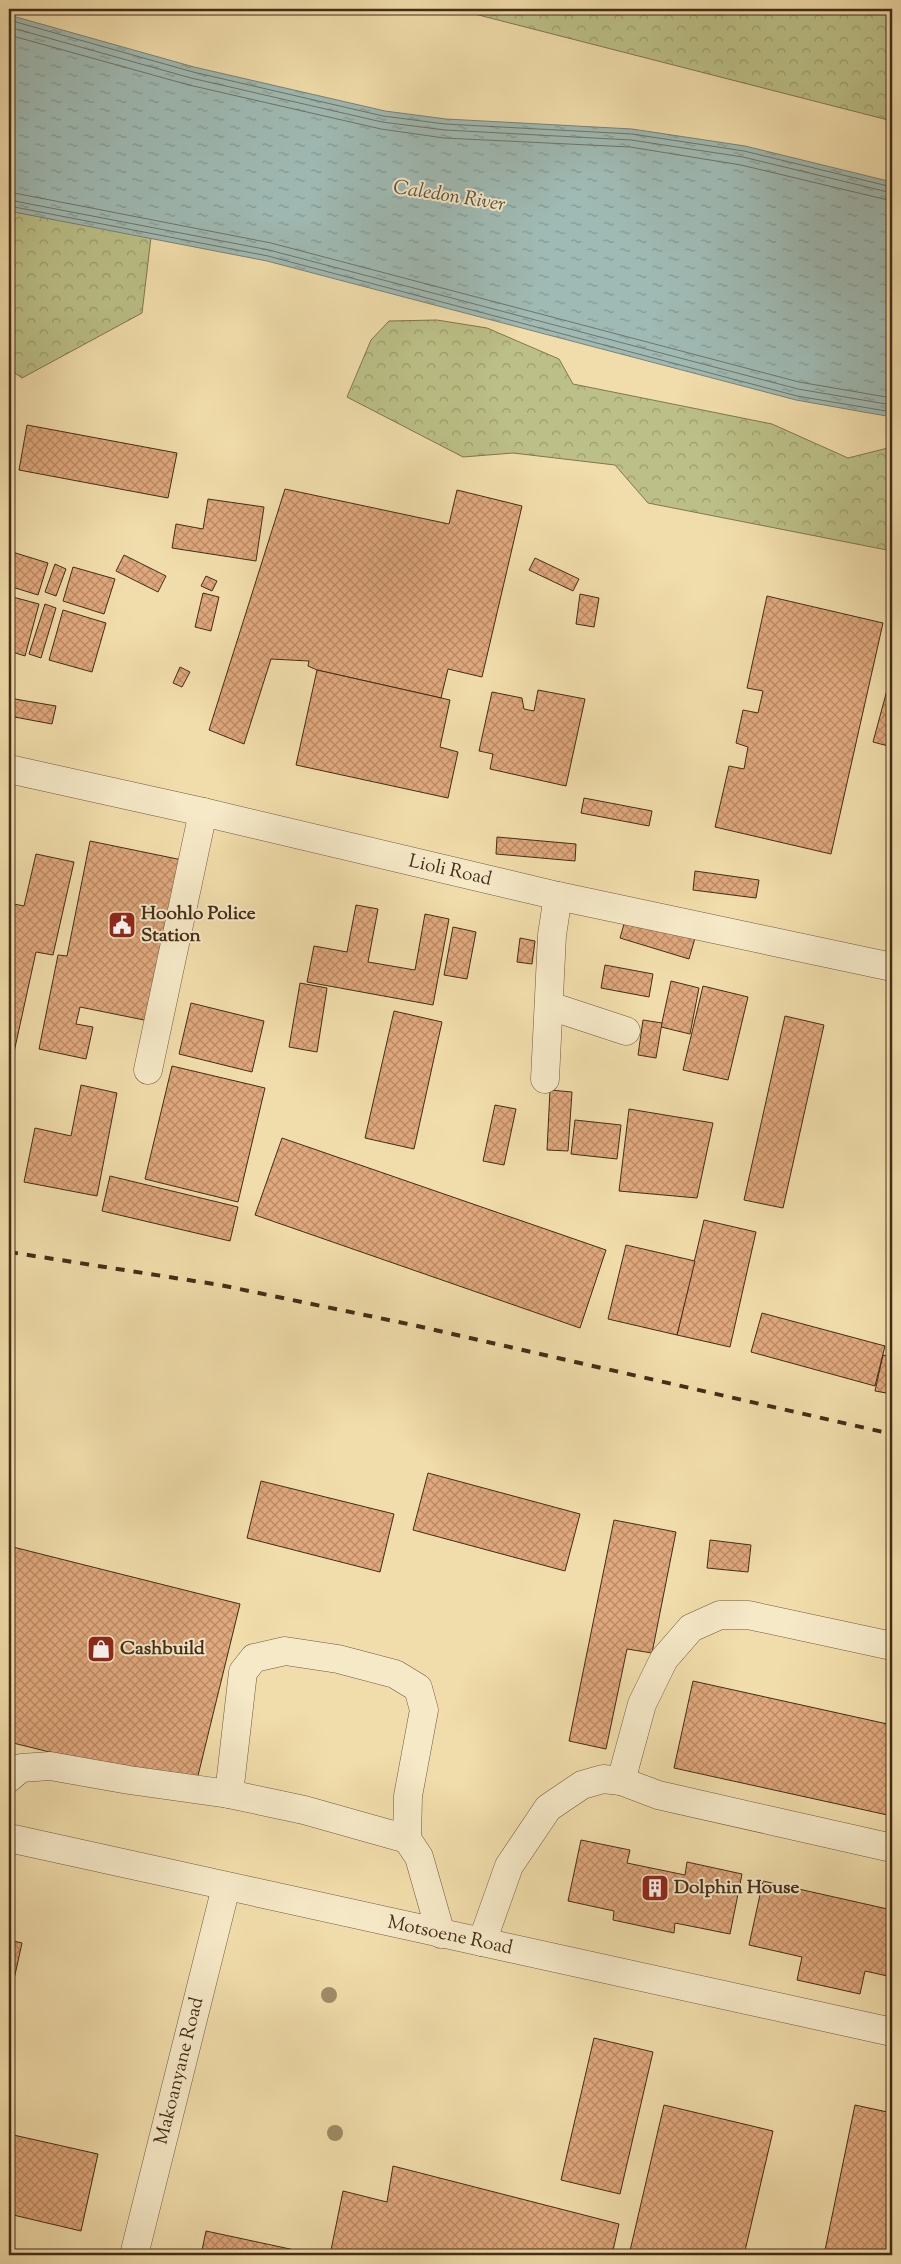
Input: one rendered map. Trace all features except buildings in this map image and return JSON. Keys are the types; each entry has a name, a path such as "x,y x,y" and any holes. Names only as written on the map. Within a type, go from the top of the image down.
{"street":[{"name":"Lioli Road","path":"9,769 203,812 558,896 892,967"},
{"path":"148,1070 203,812"},
{"path":"545,1080 552,935 558,896"},
{"path":"550,1006 626,1031"},
{"path":"621,1781 642,1704 664,1659 691,1628 720,1615 748,1615 892,1646"},
{"path":"229,1794 243,1672 254,1658 285,1651 338,1659 395,1674 418,1688 424,1710 408,1796 407,1839 419,1856 441,1934"},
{"path":"9,1778 21,1768 50,1766 129,1780 229,1794 304,1810 407,1839"},
{"path":"482,1942 509,1866 548,1808 582,1785 603,1779 621,1781 658,1794 892,1848"},
{"name":"Motsoene Road","path":"9,1838 892,2032"},
{"name":"Makoanyane Road","path":"134,2255 226,1887"}],"green space":[{"path":"455,9 892,9 892,121"},
{"path":"9,211 151,237 142,313 22,378 9,369"},
{"path":"437,320 487,328 559,359 573,384 772,424 848,458 892,447 892,551 648,503 615,465 513,453 463,457 347,397 371,340 389,321"}],"water":[{"name":"Caledon River","path":"9,15 194,67 385,111 446,119 632,129 745,146 892,182 892,417 796,400 267,261 9,211"}],"railway":[{"path":"9,1252 220,1285 413,1325 892,1434"}],"place":[{"name":"Hoohlo Police Station","path":"122,925"},
{"name":"Cashbuild","path":"101,1649"},
{"name":"Dolphin House","path":"655,1888"}]}
